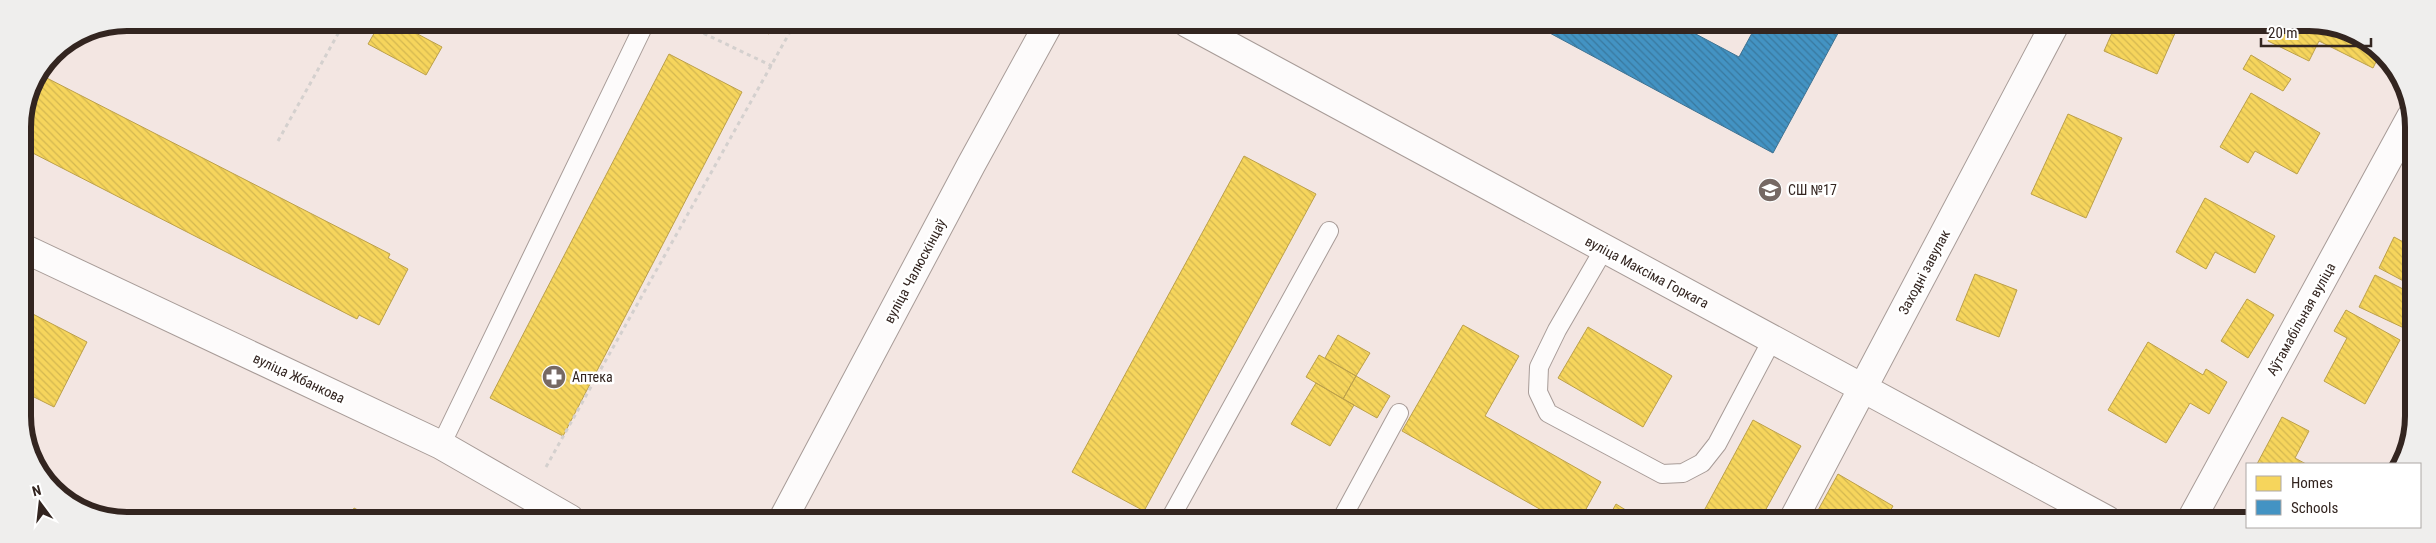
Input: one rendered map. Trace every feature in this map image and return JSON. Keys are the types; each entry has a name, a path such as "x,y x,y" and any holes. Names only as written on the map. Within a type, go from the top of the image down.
{"street":[{"name":"вуліца Чалюскінцаў","path":"787,512 971,165 1045,31"},
{"name":"вуліца Максіма Горкага","path":"1200,31 2092,512"},
{"name":"Заходні завулак","path":"1797,512 2052,31"},
{"name":"Аўтамабільная вуліца","path":"2194,512 2405,128"},
{"name":"вуліца Жбанкова","path":"31,251 441,445 558,512"}],"lane":[{"path":"441,445 641,31"},
{"path":"1174,512 1329,232"},
{"path":"1604,249 1557,330 1539,367 1538,392 1548,413 1662,474 1683,473 1702,463 1717,444 1772,340"},
{"path":"1346,512 1400,413"}],"path":[{"path":"278,141 340,31"},
{"path":"699,31 772,66"},
{"path":"529,496 791,31"}],"building: Homes":[{"path":"375,31 412,31 442,47 426,75 368,44"},
{"path":"2113,31 2176,31 2157,74 2104,51"},
{"path":"2273,31 2327,33 2357,44 2377,59 2373,68 2319,41 2309,61 2268,41"},
{"path":"669,54 742,92 563,436 490,398"},
{"path":"2251,55 2291,79 2283,91 2243,69"},
{"path":"45,77 390,254 388,258 408,269 379,325 359,315 357,319 31,152 32,115 36,96"},
{"path":"2251,93 2320,133 2297,174 2255,151 2248,163 2220,147"},
{"path":"2068,114 2122,138 2086,218 2031,194"},
{"path":"1244,156 1316,194 1144,511 1072,472"},
{"path":"2205,198 2275,236 2255,273 2215,252 2206,269 2176,252"},
{"path":"2394,237 2405,243 2405,282 2379,268"},
{"path":"1975,274 2017,290 1999,337 1956,320"},
{"path":"2375,275 2405,290 2405,326 2404,328 2359,307"},
{"path":"2247,299 2274,315 2248,358 2221,341"},
{"path":"2346,310 2400,340 2365,404 2324,381 2347,338 2334,331"},
{"path":"31,313 87,342 54,407 31,396"},
{"path":"1463,325 1519,356 1485,416 1601,482 1584,512 1545,512 1402,431"},
{"path":"1588,327 1672,376 1643,427 1558,378"},
{"path":"1338,335 1370,353 1356,376 1325,358"},
{"path":"2148,342 2203,375 2206,369 2227,382 2209,414 2190,403 2166,443 2108,410"},
{"path":"1319,355 1356,376 1343,399 1306,377"},
{"path":"1356,376 1390,396 1377,418 1343,399"},
{"path":"1316,383 1354,405 1330,446 1291,424"},
{"path":"2282,417 2309,431 2295,458 2304,463 2258,463"},
{"path":"1753,420 1801,446 1764,512 1703,512"},
{"path":"1838,474 1893,506 1890,512 1817,512"},
{"path":"1616,504 1629,512 1612,512"},
{"path":"354,508 362,512 352,512"}],"building: Schools":[{"path":"1546,31 1690,31 1739,57 1753,31 1839,31 1773,153"}],"place":[{"name":"СШ №17","path":"1770,190"},
{"name":"Аптека","path":"554,377"}]}
